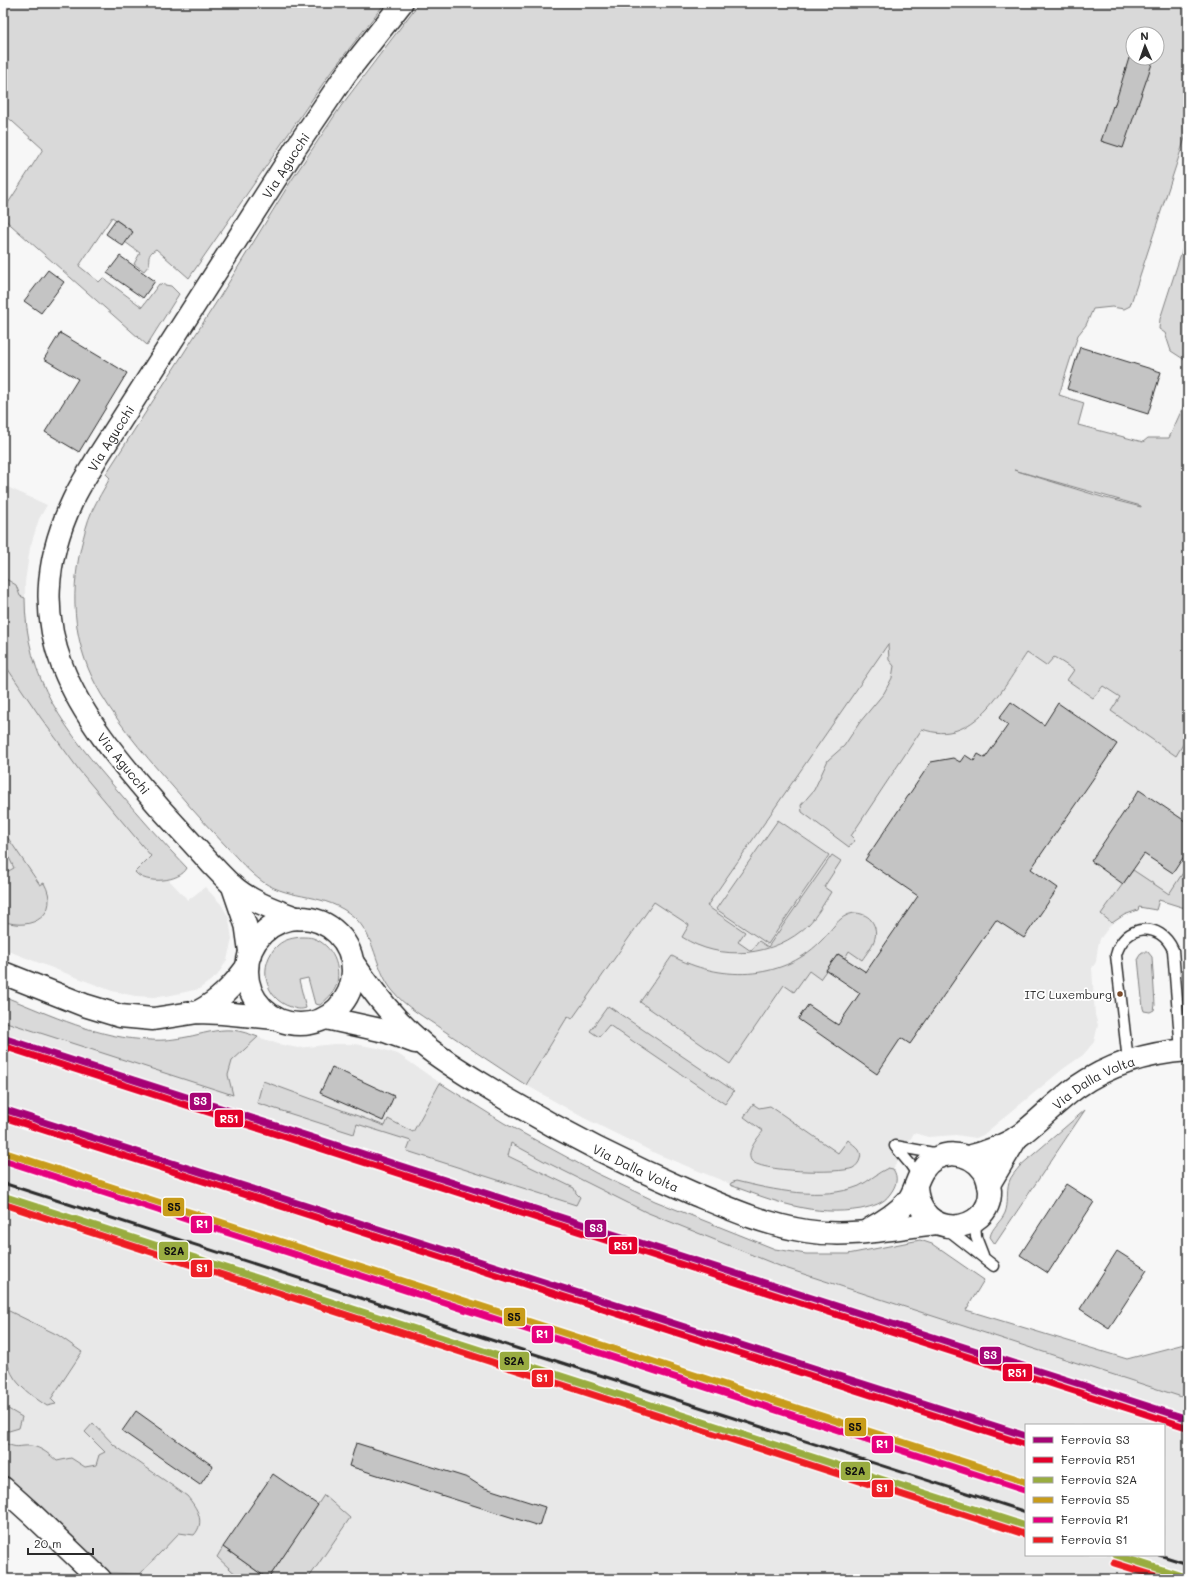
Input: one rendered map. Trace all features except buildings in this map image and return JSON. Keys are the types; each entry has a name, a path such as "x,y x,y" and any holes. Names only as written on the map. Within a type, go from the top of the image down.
{"street":[{"name":"Via Agucchi","path":"300,918 259,903 232,885 186,838 139,784 98,731 73,692 61,664 52,632 49,597 54,553 62,527 73,500 123,417 317,116 360,56 402,3"},
{"name":"Via Agucchi","path":"232,885 246,926 249,961"},
{"path":"198,1012 209,1006 226,993 249,961 256,942 280,922 300,918 312,920 324,924 334,931 346,945 353,963 353,976 345,1000 337,1010 326,1018 313,1023 299,1024 285,1022 275,1018 263,1010 253,995 248,981 249,961"},
{"name":"Via Dalla Volta","path":"353,963 382,1004 425,1046 488,1088 553,1126 632,1166 709,1200 757,1219 791,1229 834,1233 939,1224 958,1226 967,1224 982,1213 990,1194 989,1184 1017,1137"},
{"path":"3,974 84,1005 120,1016 153,1020 198,1012 235,1013 275,1018"},
{"name":"Via Dalla Volta","path":"326,1018 385,1031 425,1046"},
{"name":"Via Dalla Volta","path":"867,1231 885,1220 903,1206 912,1195 927,1164 935,1158 945,1154 957,1154 968,1157 984,1153 1017,1137 1077,1087 1100,1073 1128,1061 1151,1055 1184,1051"},
{"path":"968,1157 982,1168 989,1184"},
{"path":"918,1182 917,1197 921,1207 927,1216 939,1224"},
{"path":"3,1488 100,1579"}],"lane":[{"path":"1128,1061 1116,955 1123,939 1133,932 1140,930 1153,931 1160,934 1168,941 1173,950 1184,1051"},
{"path":"918,1182 910,1164 895,1146 945,1154"},
{"path":"974,1220 976,1237 984,1257"},
{"path":"939,1224 994,1266"}],"shaded area":[{"path":"3,3 385,3 331,72 189,278 156,249 150,254 149,265 144,271 134,264 140,253 125,242 132,231 112,217 79,266 99,282 103,278 142,307 159,284 171,286 179,294 147,345 3,218 3,211 43,149 3,113"},
{"path":"419,3 1186,3 1188,8 1188,129 1130,306 1124,309 1112,307 1093,309 1086,325 1078,335 1059,395 1084,403 1078,425 1143,442 1148,438 1169,438 1188,396 1188,736 1176,756 1111,711 1120,697 1103,686 1093,698 1067,680 1074,670 1054,657 1046,666 1027,653 997,697 972,723 957,730 940,733 922,729 851,836 855,840 849,847 802,812 801,805 814,790 828,760 844,746 860,722 884,693 892,678 894,666 889,660 888,644 707,906 745,932 738,942 751,951 759,941 768,947 832,855 841,861 824,887 831,892 808,925 795,936 780,944 764,949 747,952 730,953 697,945 682,937 689,925 654,902 572,1019 568,1016 526,1085 423,1017 403,1002 386,981 367,934 354,917 343,909 332,904 274,888 263,882 244,865 148,759 128,734 101,694 92,677 80,641 76,623 75,604 77,566 90,515 110,478 106,474 221,295 291,181 341,106","holes":["1014,470 1141,506 1102,497"]},
{"path":"1188,232 1188,362 1171,351 1165,333 1159,329 1160,319"},
{"path":"3,485 47,505 39,519 30,548 25,582 25,610 29,644 35,666 52,704 85,752 162,843 187,868 183,873 168,879 188,900 205,887 221,904 229,918 232,939 227,960 217,976 199,989 167,996 135,996 112,991 3,949"},
{"path":"884,551 1188,707 1188,909 1159,900 1156,910 1139,907 1138,910 1124,915 1112,923 1100,939 1096,962 1092,968 1095,1015 1098,1025 1094,1042 1083,1055 1063,1069 983,1135 976,1138 956,1135 928,1137 914,1133 893,1169 896,1181 892,1191 885,1201 873,1206 855,1210 809,1210 778,1203 657,1154 584,1118 526,1085 568,1016"},
{"path":"3,575 6,579 16,585 20,596 25,598 27,627 32,654 41,680 52,703 66,726 99,769 187,868 183,873 170,879 154,880 146,879 135,872 151,856 79,770 3,662"},
{"path":"778,820 829,855 768,944 716,909"},
{"path":"8,838 40,885 44,883 48,894 49,904 46,912 41,918 33,922 14,924 3,921 3,874 14,868 3,845 3,840"},
{"path":"1188,865 1188,909 1159,900 1156,910 1139,907 1138,910 1124,915 1112,923 1101,914 1133,870 1169,894"},
{"path":"859,913 868,917 874,925 876,931 874,941 862,960 849,951 845,958 838,954 820,979 809,971 794,992 784,985 730,1064 640,1002 672,956 709,970 729,973 768,971 787,965 804,955 820,942 839,920 848,914"},
{"path":"301,937 313,938 326,946 331,952 337,965 338,979 335,989 320,1005 315,1004 308,978 299,980 306,1008 297,1009 282,1003 275,997 269,989 266,980 266,971 267,962 271,953 278,945 286,940"},
{"path":"1142,952 1148,952 1152,957 1155,1005 1154,1010 1150,1012 1144,1011 1143,1008 1138,958"},
{"path":"3,996 95,1032 131,1039 173,1039 216,1031 232,1030 244,1032 278,1044 298,1048 334,1044 355,1044 378,1048 398,1054 440,1083 504,1123 596,1173 655,1201 775,1249 806,1254 848,1254 920,1240 932,1244 984,1280 966,1310 1127,1359 1188,1343 1188,1579 144,1579 140,1574 110,1573 41,1506 3,1473"},
{"path":"3,996 94,1031 132,1039 169,1040 226,1030 239,1031 258,1037 232,1061 228,1075 233,1095 3,1021"},
{"path":"608,1006 734,1091 725,1104 609,1025 599,1037 590,1031"},
{"path":"263,1081 385,1126 388,1119 413,1132 440,1083 504,1123 596,1173 655,1201 775,1249 806,1254 848,1254 920,1240 932,1244 984,1280 966,1310 1127,1359 1188,1343 1188,1399 782,1267 646,1212 511,1143 508,1156 574,1188 580,1197 576,1205 407,1151 411,1141 357,1124 354,1134 257,1103"},
{"path":"753,1104 759,1108 770,1106 838,1153 848,1140 860,1151 861,1156 859,1162 853,1168 832,1171 799,1171 757,1164 751,1160 750,1153 753,1145 763,1131 744,1117"},
{"path":"1085,1110 995,1244 990,1237 991,1233 1005,1213 1008,1186 1012,1176 1020,1166"},
{"path":"888,1168 893,1169 895,1172 896,1182 894,1188 887,1197 874,1206 844,1211 827,1211 794,1206 762,1197 730,1185 736,1181 781,1190 829,1193 859,1186"},
{"path":"3,1308 58,1335 82,1352 51,1399 56,1404 47,1406 25,1390 13,1376 3,1356"},
{"path":"3,1406 22,1417 19,1428 9,1431 3,1429"},
{"path":"93,1423 114,1445 187,1496 199,1515 200,1520 198,1530 194,1535 179,1533 140,1574 110,1573 41,1506 3,1473 3,1442 15,1447 31,1446 38,1448 57,1461 71,1458 85,1467 96,1465 99,1455 105,1452 85,1432"},
{"path":"324,1495 350,1518 308,1579 268,1579"},
{"path":"223,1547 268,1579 241,1579 217,1557"}],"railway":[{"path":"3,1183 1025,1512"},
{"path":"1162,1556 1188,1564"}],"rail line":[{"name":"S3","path":"3,1038 1188,1419"},
{"name":"R51","path":"3,1046 1186,1427"},
{"name":"S3","path":"3,1109 1025,1436"},
{"name":"R51","path":"3,1117 1024,1444"},
{"name":"S5","path":"3,1152 1025,1482"},
{"name":"R1","path":"3,1160 1024,1490"},
{"name":"S2A","path":"3,1196 1025,1526"},
{"name":"S1","path":"3,1204 1024,1534"},
{"name":"S2A","path":"1119,1556 1188,1578"},
{"name":"S1","path":"1114,1563 1165,1579"}],"place":[{"name":"ITC Luxemburg","path":"1120,994"}]}
